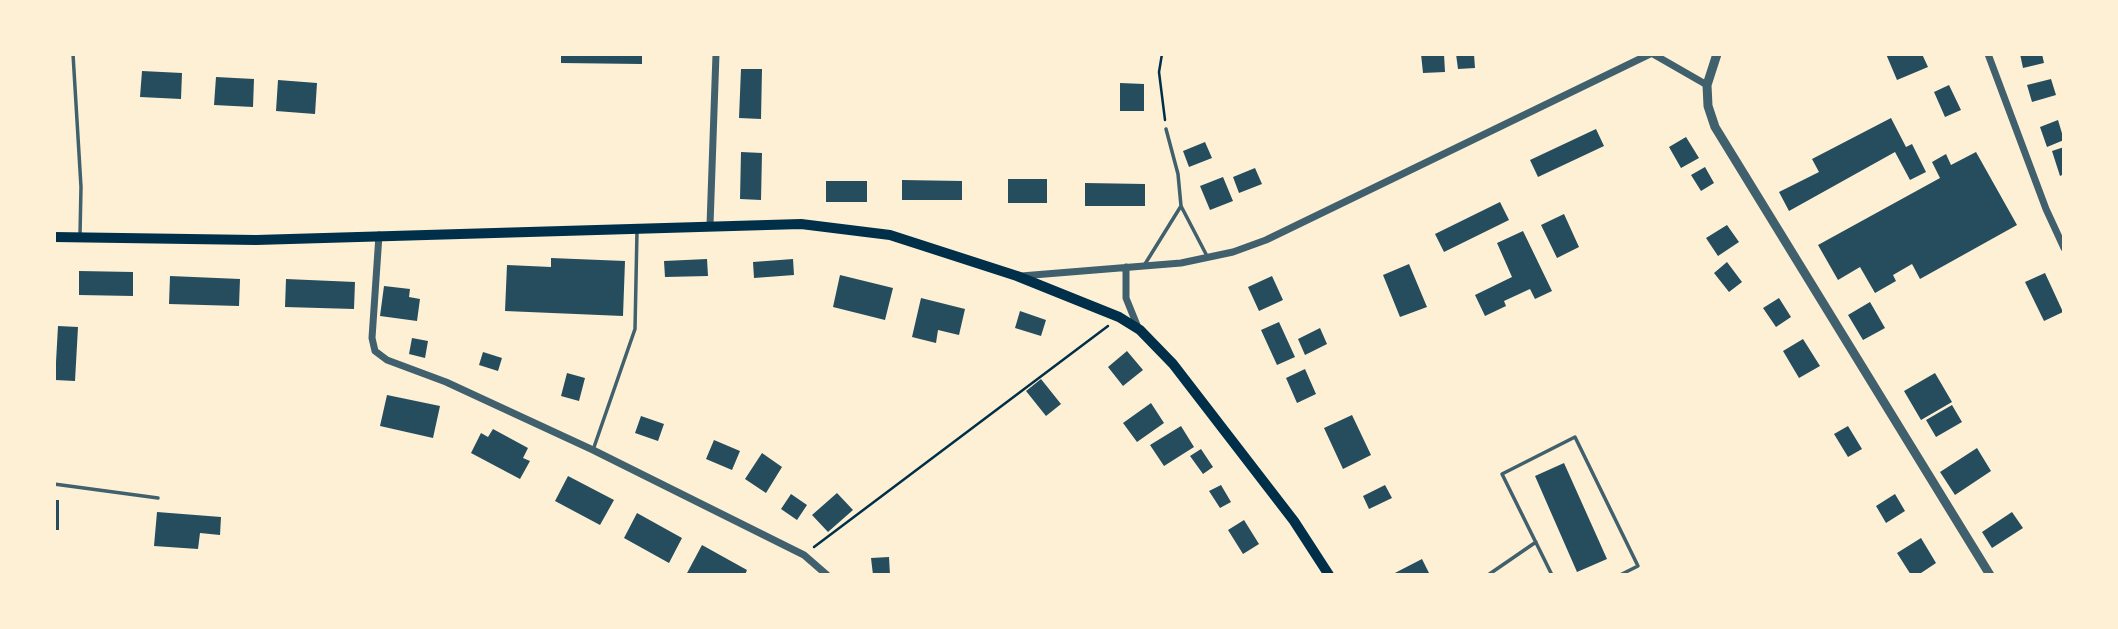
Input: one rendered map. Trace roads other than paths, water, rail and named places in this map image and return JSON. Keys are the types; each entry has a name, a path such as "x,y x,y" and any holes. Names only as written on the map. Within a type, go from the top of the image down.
{"main road":[{"path":"54,237 256,240 379,234 801,224 847,228 890,236 1017,276 1119,317 1140,330 1173,364 1294,521 1329,575"}],"street":[{"path":"710,225 716,54"},
{"path":"1017,276 1143,267 1208,258 1266,240 1651,54 1707,85"},
{"path":"1717,54 1707,85 1708,106 1715,127 1990,575"},
{"path":"1988,54 2046,209 2064,248"},
{"path":"379,234 372,338 375,351 387,360 446,382 593,450 804,555 827,575"},
{"path":"1126,267 1126,298 1140,330"}],"lane":[{"path":"73,54 81,187 80,237"},
{"path":"1166,130 1178,174 1181,206 1208,258"},
{"path":"1143,267 1181,206"},
{"path":"593,450 635,329 638,229"},
{"path":"1552,575 1502,474 1575,438 1638,566 1620,575"},
{"path":"54,484 158,498"},
{"path":"1488,575 1536,542"}]}
